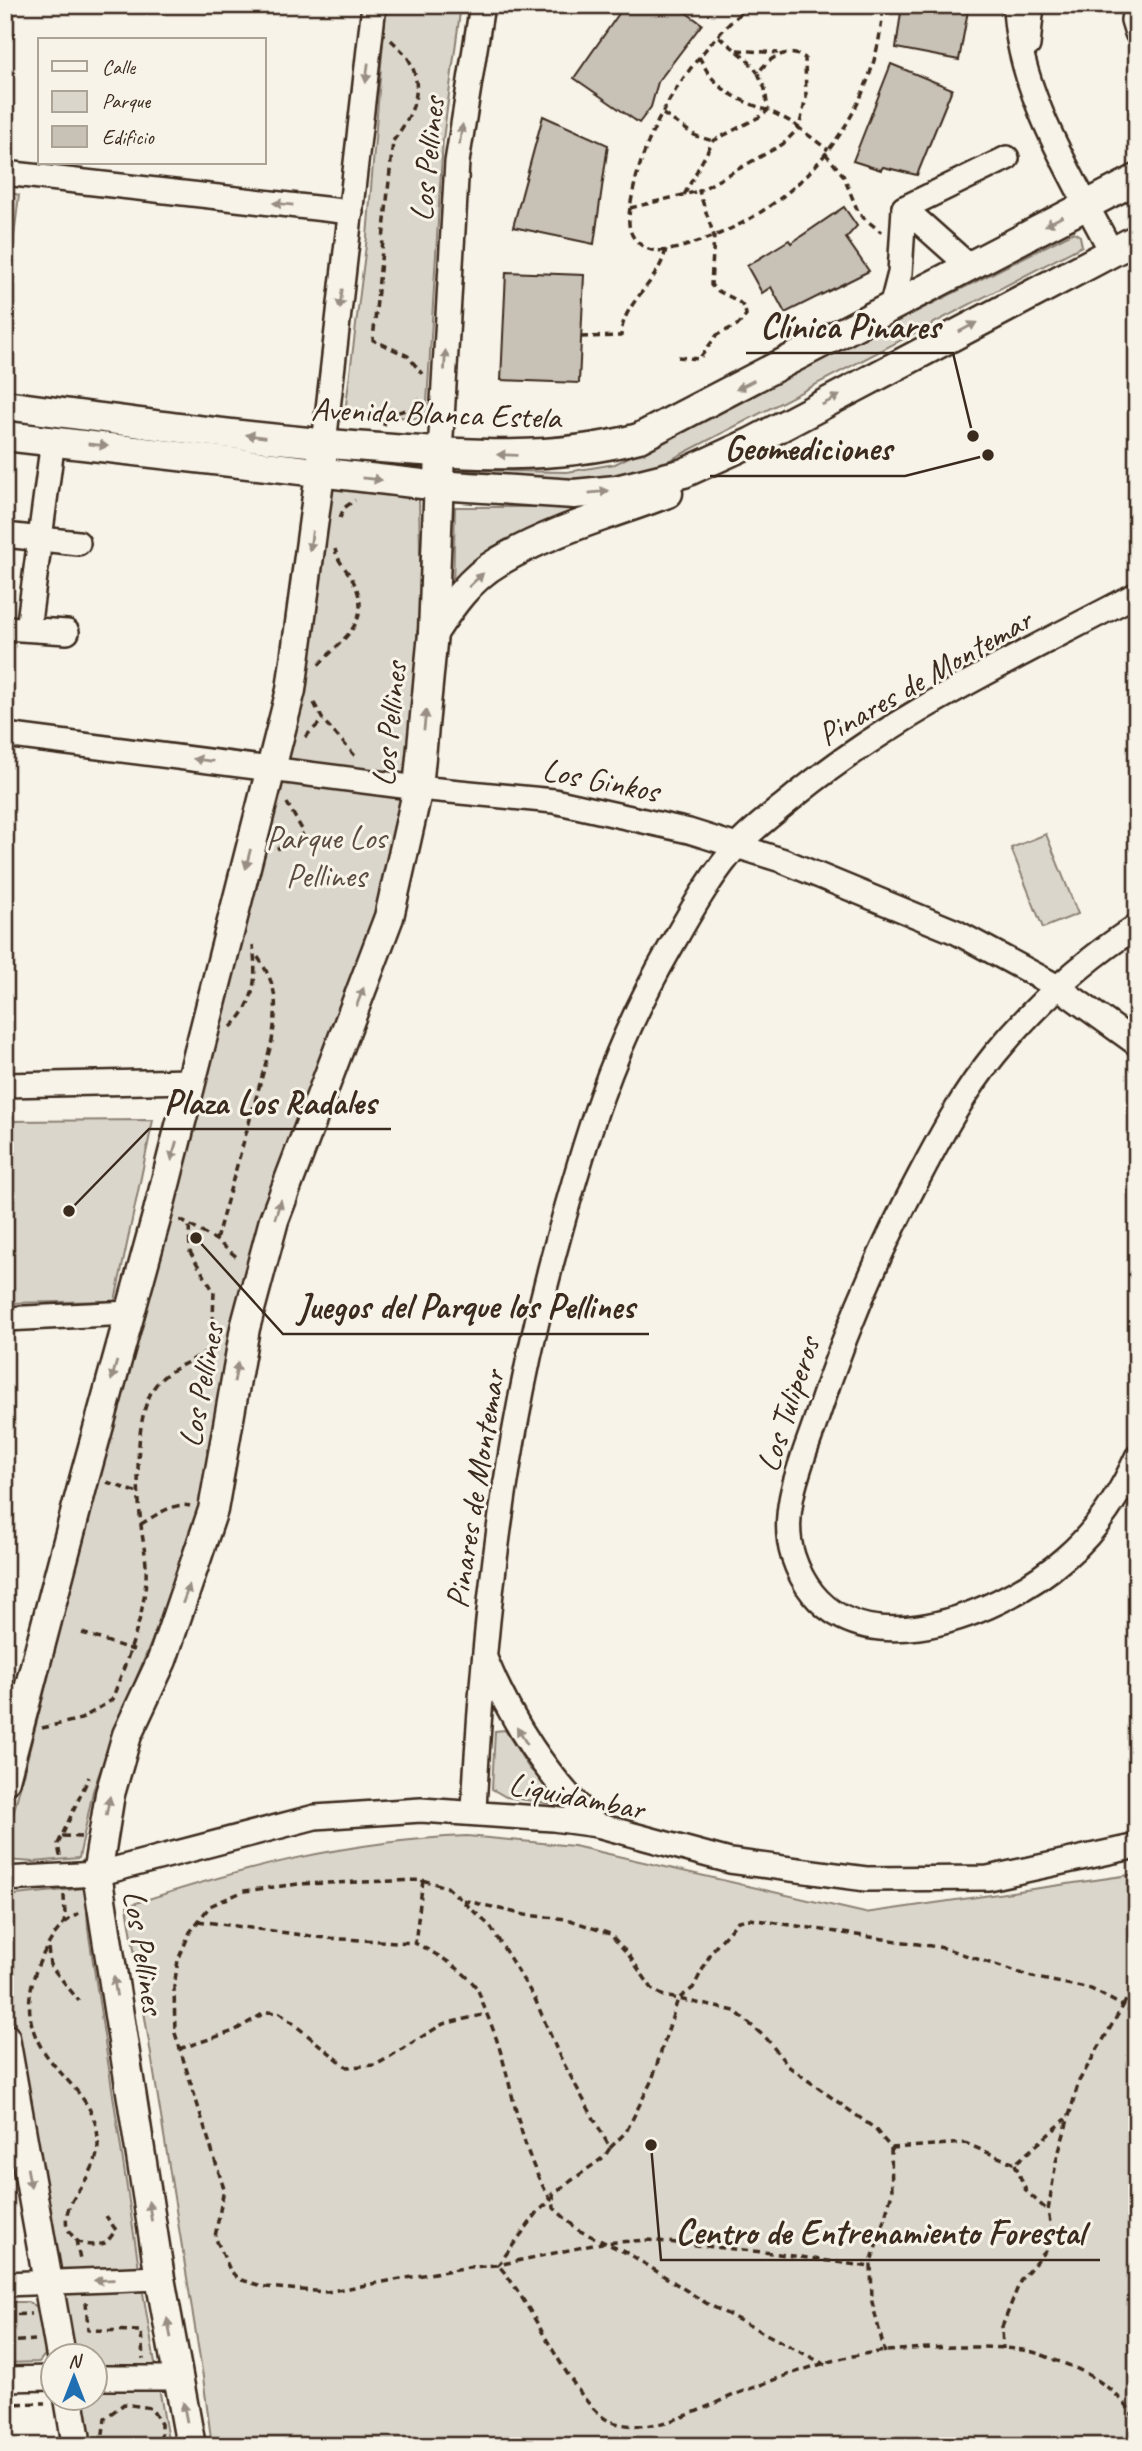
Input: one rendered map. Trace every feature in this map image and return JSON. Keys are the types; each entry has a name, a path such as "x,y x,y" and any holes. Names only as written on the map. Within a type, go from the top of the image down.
{"main road":[{"name":"Avenida Blanca Estela","path":"5,405 324,444 520,456 569,453 639,438 1137,179"},
{"name":"Avenida Blanca Estela","path":"5,436 382,480 574,494 616,490 684,473 703,465 1137,239"},
{"name":"Los Pellines","path":"5,1780 158,1212 291,691 324,444"},
{"name":"Los Pellines","path":"191,2446 160,2278 97,1874 102,1838 127,1735 162,1660 190,1586 213,1510 233,1390 259,1275 288,1177 360,999 389,917 418,788 433,633 440,453"},
{"path":"433,633 454,602 497,562 538,542 668,493 703,465"},
{"path":"5,2038 47,2283 50,2342"},
{"path":"71,2412 77,2446"}],"street":[{"name":"Los Pellines","path":"324,444 374,5"},
{"name":"Los Pellines","path":"440,453 457,162 482,5"},
{"path":"1014,5 1019,51 1048,125 1111,251"},
{"path":"1029,76 1032,5"},
{"path":"1136,5 1133,20 1137,33"},
{"path":"904,208 1007,158"},
{"path":"5,173 351,212"},
{"path":"891,308 900,273 904,208"},
{"path":"904,208 969,266"},
{"path":"28,629 43,539 53,440"},
{"path":"5,535 78,543"},
{"name":"Pinares de Montemar","path":"474,1811 492,1560 531,1339 586,1134 619,1049 653,977 682,928 738,845 816,779 900,721 1137,594"},
{"path":"5,628 67,632"},
{"name":"Los Ginkos","path":"5,735 418,788 499,794 599,809 738,845 809,871 956,932 1058,987 1137,1044"},
{"name":"Los Tuliperos","path":"1137,926 1058,987 1016,1030 968,1091 881,1249 837,1353 801,1465 788,1520 792,1553 798,1570 818,1598 847,1619 872,1628 898,1631 952,1619 1025,1587 1065,1559 1113,1504 1137,1457"},
{"path":"5,1085 191,1081"},
{"path":"5,1319 130,1313"},
{"name":"Pinares de Montemar","path":"484,1655 503,1703 522,1736 552,1778 597,1825"},
{"name":"Liquidambar","path":"5,1879 97,1874 316,1817 381,1811 474,1811 597,1825 730,1861 866,1879 988,1878 1137,1846"},
{"path":"5,2284 160,2278"},
{"path":"5,2379 38,2378"},
{"path":"108,2378 179,2378"}],"path":[{"path":"749,5 699,57 662,114 644,151 627,221 632,234 645,247 666,249 714,236 758,214 787,194 827,152 848,122 867,79 881,32 883,5"},
{"path":"389,35 409,60 416,82 416,97 412,116 393,141 373,340 408,356 428,381"},
{"path":"719,37 758,73 765,89 768,110"},
{"path":"630,208 699,191 783,144 799,128 806,99 805,58 798,54 735,50"},
{"path":"758,73 780,54"},
{"path":"699,57 721,87 785,116 827,152 843,174 854,206 865,222 880,232 901,235"},
{"path":"684,195 713,141 768,110"},
{"path":"662,114 696,136 713,141"},
{"path":"678,358 699,359 717,335 739,324 746,315 746,307 740,301 718,292 711,285 714,236 699,191"},
{"path":"581,337 621,336 628,309 651,283 666,249"},
{"path":"383,448 385,416 416,407 424,390"},
{"path":"336,527 344,508 382,480"},
{"path":"315,673 319,663 348,639 357,622 362,600 350,575 338,562 334,542"},
{"path":"313,693 314,703 323,720 380,783"},
{"path":"216,1240 272,1041 276,1014 273,984 254,951"},
{"path":"158,1212 189,1223 216,1240 259,1275"},
{"path":"19,1730 50,1727 81,1718 112,1700 130,1649 143,1608 146,1576 141,1524 142,1422 152,1391 162,1376 199,1359 212,1346 214,1292 190,1252 189,1223"},
{"path":"85,1476 141,1494"},
{"path":"141,1524 183,1504 213,1510"},
{"path":"82,1633 162,1660"},
{"path":"64,1877 64,1923 48,1945 31,1983 30,2018 42,2052 52,2066 80,2093 92,2112 98,2143 92,2173 68,2204 66,2219 76,2240 89,2247 106,2243 116,2230 106,2216"},
{"path":"415,1943 423,1880"},
{"path":"610,2148 559,2055 535,1999 490,1926 447,1887 423,1880 325,1882 244,1891 210,1906 198,1921 178,1960 174,1987 175,2033 224,2189 215,2237 221,2256 239,2280 266,2287 326,2292 469,2267 498,2265 602,2243 648,2240 772,2252 871,2267"},
{"path":"461,1899 525,1915 567,1920 610,1934 628,1954 646,1985 664,1996 735,2011 766,2039 788,2066 874,2128 891,2148 892,2193 871,2267 872,2302 885,2353"},
{"path":"498,2265 538,2212 564,2185 604,2157 626,2132 652,2080 678,1999 693,1988 712,1951 738,1921 750,1920 944,1948 1032,1977 1091,1989 1137,2015"},
{"path":"198,1921 324,1938 415,1943 445,1958 476,1987 499,2041 524,2145 554,2208 578,2230 631,2255 706,2303 826,2365"},
{"path":"48,1945 50,1965 79,2001"},
{"path":"1003,2349 1002,2327 1021,2280 1046,2252 1051,2228 1048,2211 1067,2117 1094,2051 1137,1979"},
{"path":"179,2049 234,2031 267,2012 281,2013 347,2067 376,2065 443,2024 487,2014"},
{"path":"1015,2164 1067,2117"},
{"path":"891,2148 965,2143 1015,2164 1026,2191 1048,2211"},
{"path":"498,2265 531,2309 581,2397 608,2421 638,2428 667,2424 751,2388 854,2356 948,2348 1027,2350 1084,2371 1137,2413"},
{"path":"84,2281 88,2330 141,2331 145,2378"},
{"path":"5,2315 34,2314"},
{"path":"5,2342 38,2346"},
{"path":"5,2404 38,2402"},
{"path":"105,2446 102,2441 105,2418 124,2404 151,2408 161,2424 161,2446"},
{"path":"1131,2409 1137,2425"}],"green space":[{"path":"386,5 461,5 443,139 426,419 345,413 367,237"},
{"path":"5,191 19,195 5,311"},
{"path":"1074,232 1080,236 1082,246 657,467 577,485 467,479 465,470 567,472 615,464"},
{"name":"Parque Los Pellines","path":"329,485 419,497 422,673 417,723 388,872 177,1581 117,1724 93,1791 79,1858 34,1862 5,1860 5,1846 139,1321"},
{"path":"455,507 585,507 492,547 453,587"},
{"path":"1046,834 1078,914 1043,928 1011,848"},
{"path":"153,1120 115,1301 5,1303 5,1121"},
{"path":"505,1730 529,1768 561,1798 559,1805 506,1797 492,1789 495,1731"},
{"path":"467,1836 574,1846 865,1913 1137,1874 1137,2446 212,2446 127,1906 253,1868 336,1850"},
{"path":"86,1888 88,1929 141,2281 169,2446 89,2446 83,2412 108,2412 108,2342 71,2342 5,1966 5,1896"},
{"path":"5,2302 28,2302 44,2310 47,2342 38,2342 38,2362 5,2363"}],"building":[{"path":"625,5 675,5 702,24 658,82 651,107 639,123 574,78"},
{"path":"902,5 969,5 959,60 896,48"},
{"path":"891,64 952,89 917,175 883,167 881,170 853,161"},
{"path":"543,116 608,145 594,244 513,227"},
{"path":"844,207 857,226 846,238 869,271 785,313 771,287 762,293 747,266 789,240 791,243"},
{"path":"506,272 584,275 579,383 501,380"}],"place":[{"name":"Clínica Pinares","path":"973,436"},
{"name":"Geomediciones","path":"988,455"},
{"name":"Plaza Los Radales","path":"69,1211"},
{"name":"Juegos del Parque los Pellines","path":"196,1238"},
{"name":"Centro de Entrenamiento Forestal","path":"651,2145"}]}
